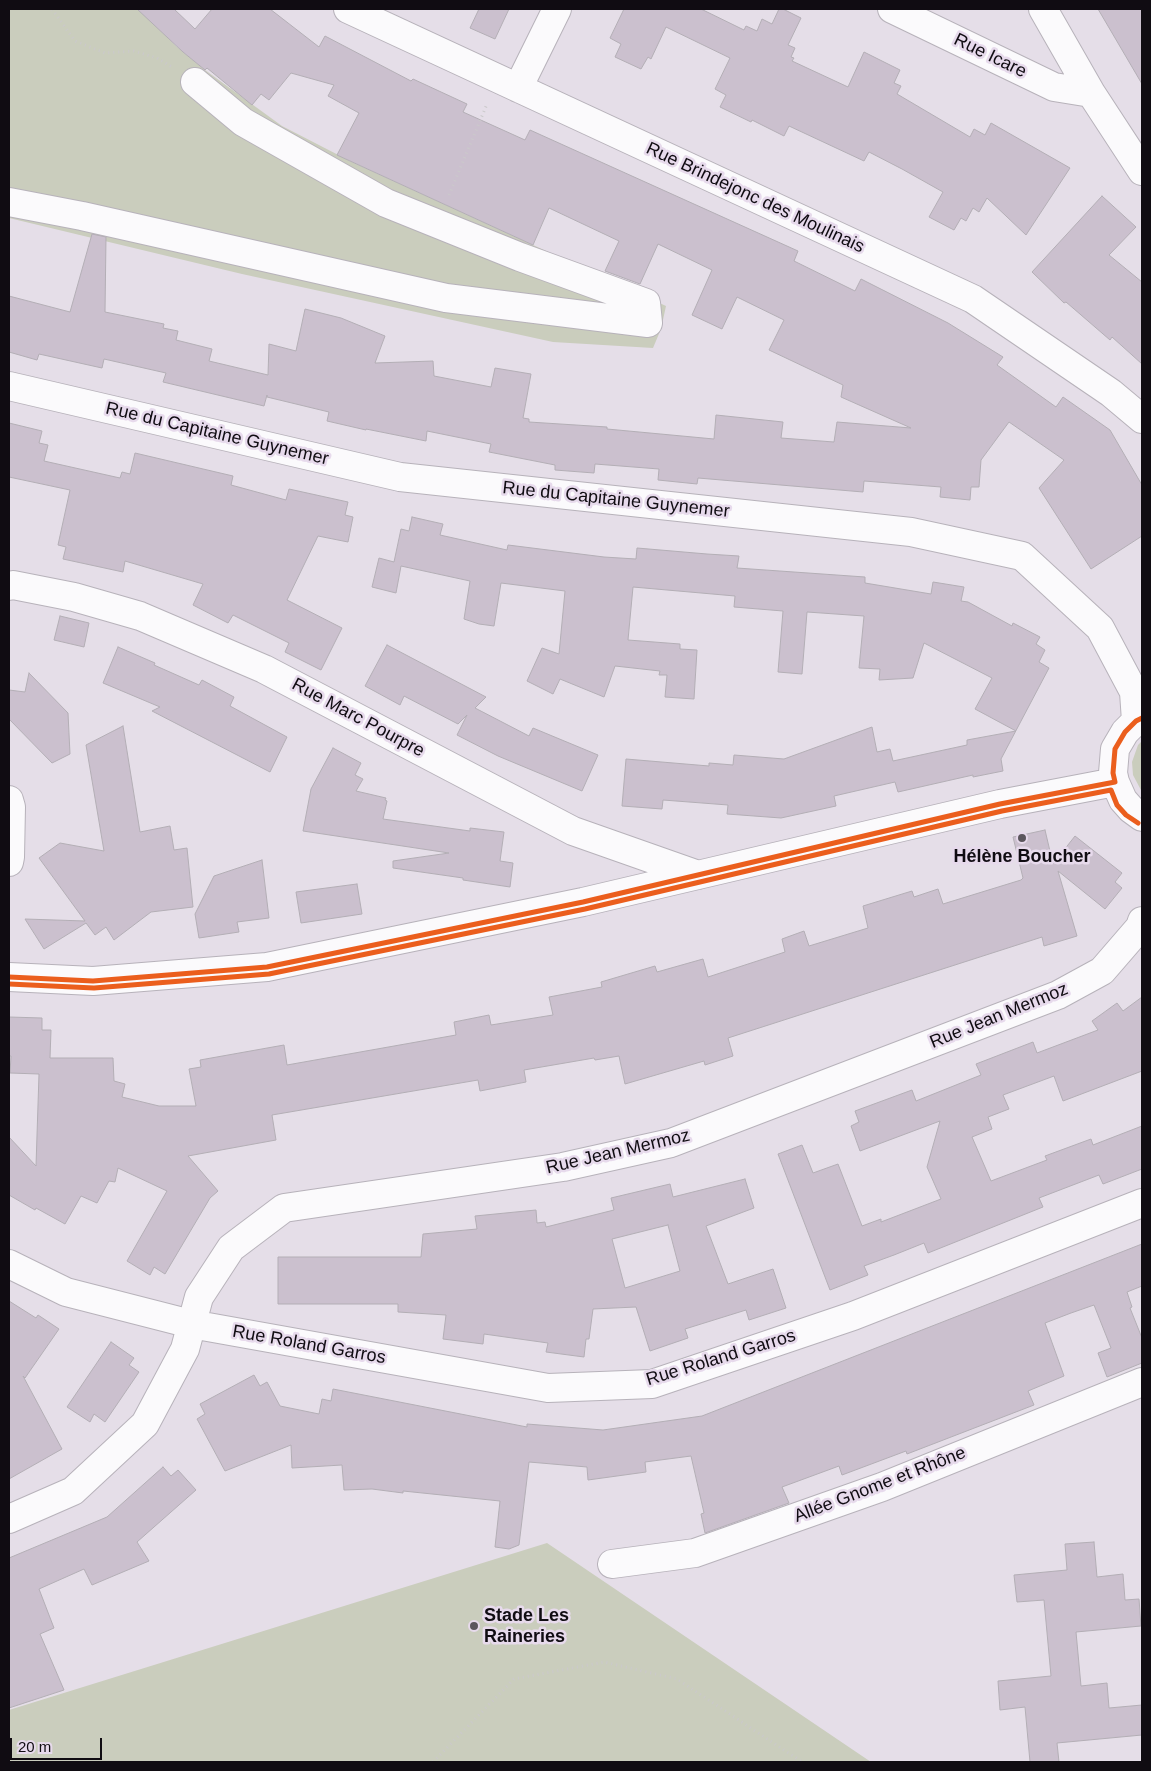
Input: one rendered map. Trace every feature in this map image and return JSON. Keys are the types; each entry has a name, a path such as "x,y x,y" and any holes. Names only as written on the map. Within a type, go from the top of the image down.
{"street":[{"name":"Rue Brindejonc des Moulinais","path":"348,9 973,299 1111,393 1142,419"},
{"path":"507,84 558,9"},
{"name":"Rue Icare","path":"892,9 1054,87 1091,93"},
{"path":"1043,9 1091,93 1142,171"},
{"path":"9,202 82,216 446,298 648,324 646,302 520,257 386,203 243,122 196,82"},
{"name":"Rue du Capitaine Guynemer","path":"9,386 400,477 911,532 1022,556 1100,628 1134,692 1139,719"},
{"name":"Rue Marc Pourpre","path":"9,586 14,585 74,597 140,616 264,669 573,831 698,875"},
{"path":"1139,719 1125,732 1115,749 1113,773 1115,782 1124,800 1131,809 1142,817"},
{"path":"9,977 93,981 267,967 583,902 1000,804 1115,782"},
{"path":"9,800 11,807 9,862"},
{"name":"Rue Jean Mermoz","path":"9,1518 73,1491 145,1424 186,1349 199,1297 231,1248 284,1208 562,1167 671,1143 1058,995 1102,971 1140,927 1142,921"},
{"name":"Rue Roland Garros","path":"9,1264 66,1292 191,1324 548,1388 652,1384 853,1316 1142,1202"},
{"name":"Allée Gnome et Rhône","path":"612,1564 695,1553 882,1487 1142,1382"}],"path":[{"path":"52,9 75,41 105,53 134,51 157,58 196,82"},
{"path":"437,224 507,84"},
{"path":"433,1762 514,1680 604,1662 677,1679 802,1762"}],"green space":[{"path":"9,9 139,9 176,46 205,70 282,126 350,161 666,306 661,329 653,348 553,342 242,274 9,218"},
{"path":"1142,741 1142,792 1133,775 1132,762 1138,745"},
{"name":"Stade Les Raineries","path":"547,1543 871,1762 9,1762 9,1710"}],"building":[{"path":"137,9 174,9 195,29 212,9 270,9 319,47 325,36 411,81 413,79 467,104 463,112 525,140 530,130 798,251 794,261 855,291 861,279 948,323 1003,357 997,365 1056,407 1063,397 1110,430 1142,485 1142,536 1091,569 1039,488 1064,460 1009,422 981,460 979,487 971,487 970,500 940,497 941,487 864,481 863,492 698,478 697,484 658,480 659,469 595,464 594,473 555,470 555,465 489,452 491,444 427,431 426,441 366,430 327,421 329,412 267,397 267,395 264,406 163,382 166,373 104,359 102,368 39,354 37,360 9,352 9,296 70,312 92,234 106,237 105,312 164,324 163,328 178,331 176,340 212,349 209,361 268,375 269,344 296,351 305,309 341,318 385,336 375,363 433,361 434,376 491,387 495,368 531,374 523,418 529,419 529,422 607,427 607,429 714,439 716,415 783,422 781,438 834,442 837,422 911,428 841,397 843,385 769,350 784,320 737,297 722,329 692,315 712,270 658,244 640,284 605,271 619,241 549,208 533,245 337,155 359,113 328,96 334,85 291,73 269,100 261,94 252,105 207,68 205,70 183,52"},
{"path":"479,9 509,9 495,39 470,28"},
{"path":"624,9 701,9 744,30 746,26 757,31 762,19 772,24 779,9 783,9 801,18 788,45 795,48 791,57 794,58 792,61 848,87 864,52 900,70 894,83 901,86 897,94 970,137 974,129 985,135 991,123 1070,168 1026,235 987,198 979,212 973,208 966,221 961,218 954,230 929,217 943,192 902,169 869,152 864,161 789,126 784,136 720,107 726,95 715,89 730,58 666,27 651,59 648,57 641,69 615,57 621,44 610,38"},
{"path":"1098,9 1142,9 1142,84"},
{"path":"1102,196 1136,227 1109,255 1142,282 1142,364 1112,337 1110,340 1066,302 1064,303 1032,272"},
{"path":"9,423 42,431 39,443 48,445 44,461 120,478 122,472 130,474 135,453 233,476 231,485 286,500 289,489 348,502 345,515 353,517 348,542 318,536 287,600 342,628 321,670 285,652 289,643 233,615 228,623 193,605 203,584 125,561 123,572 63,559 66,547 58,545 70,490 9,477"},
{"path":"412,517 443,524 440,535 507,550 508,545 636,559 637,548 739,556 737,568 865,577 865,583 931,594 933,582 964,587 961,601 968,602 1012,626 1013,623 1040,637 1036,644 1045,650 1039,662 1049,668 1016,731 975,709 992,678 924,643 913,678 879,680 880,669 859,668 864,616 807,612 802,674 778,672 783,611 734,607 735,596 633,587 628,640 680,644 680,649 697,650 694,699 665,697 667,675 659,675 660,671 615,666 604,697 560,679 553,694 527,681 542,648 559,654 565,591 501,583 494,626 464,619 470,581 401,566 396,593 372,587 379,558 394,562 401,529 409,531"},
{"path":"60,616 89,623 84,647 54,640"},
{"path":"387,645 486,697 475,708 529,736 533,728 598,755 582,791 498,756 457,735 467,715 458,724 404,696 400,705 365,686"},
{"path":"118,647 199,685 202,680 234,697 230,706 287,737 270,772 152,711 160,707 103,683"},
{"path":"29,673 68,713 70,754 52,763 9,719 9,690 25,692"},
{"path":"123,726 140,832 170,826 174,850 187,848 193,907 151,912 114,940 106,927 95,935 86,923 44,949 25,919 85,921 39,858 60,843 104,851 86,745"},
{"path":"872,727 877,752 890,749 893,761 967,745 967,740 1016,731 1001,759 1003,771 973,777 973,775 898,792 895,782 834,796 836,806 781,818 727,814 728,805 663,800 662,809 622,806 626,759 709,766 709,763 733,765 734,755 784,759"},
{"path":"333,748 361,763 355,775 363,779 356,791 386,798 383,819 470,831 470,828 504,832 500,861 513,863 510,887 393,868 393,861 449,853 303,831 311,789"},
{"path":"1045,830 1053,864 1075,836 1122,873 1115,882 1122,888 1105,909 1058,871 1077,936 1044,946 1042,937 728,1038 733,1056 705,1065 704,1061 625,1084 619,1056 595,1060 594,1058 524,1070 526,1082 480,1091 478,1080 272,1115 276,1140 188,1156 218,1191 210,1198 165,1274 154,1267 150,1275 127,1261 167,1191 118,1168 115,1182 109,1181 97,1203 81,1196 65,1224 9,1195 9,1137 36,1166 39,1074 10,1073 9,1017 42,1018 42,1030 51,1030 50,1058 113,1058 114,1081 125,1084 122,1097 159,1106 196,1106 189,1069 201,1067 200,1060 284,1045 287,1065 456,1035 454,1022 489,1015 491,1025 553,1015 549,997 602,987 601,982 655,966 657,972 703,959 708,977 785,952 782,939 804,931 809,946 868,928 863,906 912,891 914,897 938,889 943,904 1021,880 1023,878 1013,837"},
{"path":"262,860 269,918 237,922 239,932 199,938 195,914 214,876"},
{"path":"357,884 362,914 301,923 296,892"},
{"path":"1142,997 1142,1071 1063,1101 1054,1076 1003,1095 1009,1109 988,1117 992,1129 972,1137 991,1181 1047,1160 1045,1156 1091,1139 1093,1145 1142,1126 1142,1169 1103,1184 1099,1175 1039,1198 1043,1207 928,1253 924,1243 864,1266 868,1275 830,1290 778,1154 802,1145 813,1173 838,1164 862,1226 881,1219 881,1222 941,1199 927,1167 940,1121 860,1151 851,1126 859,1122 855,1111 912,1090 916,1101 981,1075 976,1064 1033,1042 1037,1053 1098,1030 1092,1021 1117,1003 1123,1011"},
{"path":"745,1179 754,1208 706,1226 728,1284 773,1269 786,1308 749,1320 746,1310 685,1329 688,1338 650,1351 636,1307 593,1309 589,1339 586,1339 584,1357 546,1352 548,1343 484,1334 483,1344 443,1339 446,1315 398,1312 398,1304 278,1304 278,1257 421,1257 423,1234 477,1229 475,1216 536,1210 537,1223 545,1222 546,1227 614,1210 611,1198 670,1184 673,1197","holes":["668,1225 680,1271 625,1288 612,1239"]},
{"path":"1142,1244 1142,1286 1127,1292 1132,1307 1130,1308 1142,1338 1142,1363 1107,1377 1098,1353 1111,1348 1094,1305 1045,1323 1064,1376 1028,1391 1034,1405 907,1454 906,1451 842,1475 839,1466 782,1487 789,1503 705,1533 701,1514 704,1513 691,1456 645,1462 646,1472 588,1480 587,1467 529,1462 519,1545 509,1549 495,1547 500,1501 403,1491 403,1493 372,1489 344,1490 342,1465 292,1468 291,1445 225,1471 197,1419 205,1414 200,1404 254,1375 260,1386 267,1382 280,1406 319,1414 322,1399 331,1401 333,1389 527,1427 527,1424 603,1430 702,1416"},
{"path":"9,1301 36,1318 38,1315 59,1329 25,1378 23,1376 62,1449 9,1479"},
{"path":"111,1342 134,1358 129,1365 139,1372 105,1422 94,1414 90,1422 67,1407"},
{"path":"163,1467 171,1476 178,1470 196,1490 137,1542 149,1561 92,1585 84,1569 39,1589 54,1628 40,1634 64,1690 9,1708 9,1558 107,1517"},
{"path":"1094,1542 1097,1577 1123,1574 1125,1600 1139,1599 1141,1626 1076,1632 1081,1686 1107,1683 1109,1708 1142,1705 1142,1735 1057,1743 1059,1762 1030,1762 1025,1707 1000,1710 998,1681 1051,1676 1044,1600 1017,1602 1014,1575 1067,1570 1065,1544"}],"transit line":[{"path":"9,977 93,981 267,967 583,902 1000,804 1115,782 1113,773 1115,749 1125,732 1142,718"},
{"path":"9,984 94,988 269,974 585,909 1002,811 1111,790 1117,805 1126,815 1138,823"}],"place":[{"name":"Hélène Boucher","path":"1022,838"},
{"name":"Stade Les Raineries","path":"474,1626"}]}
